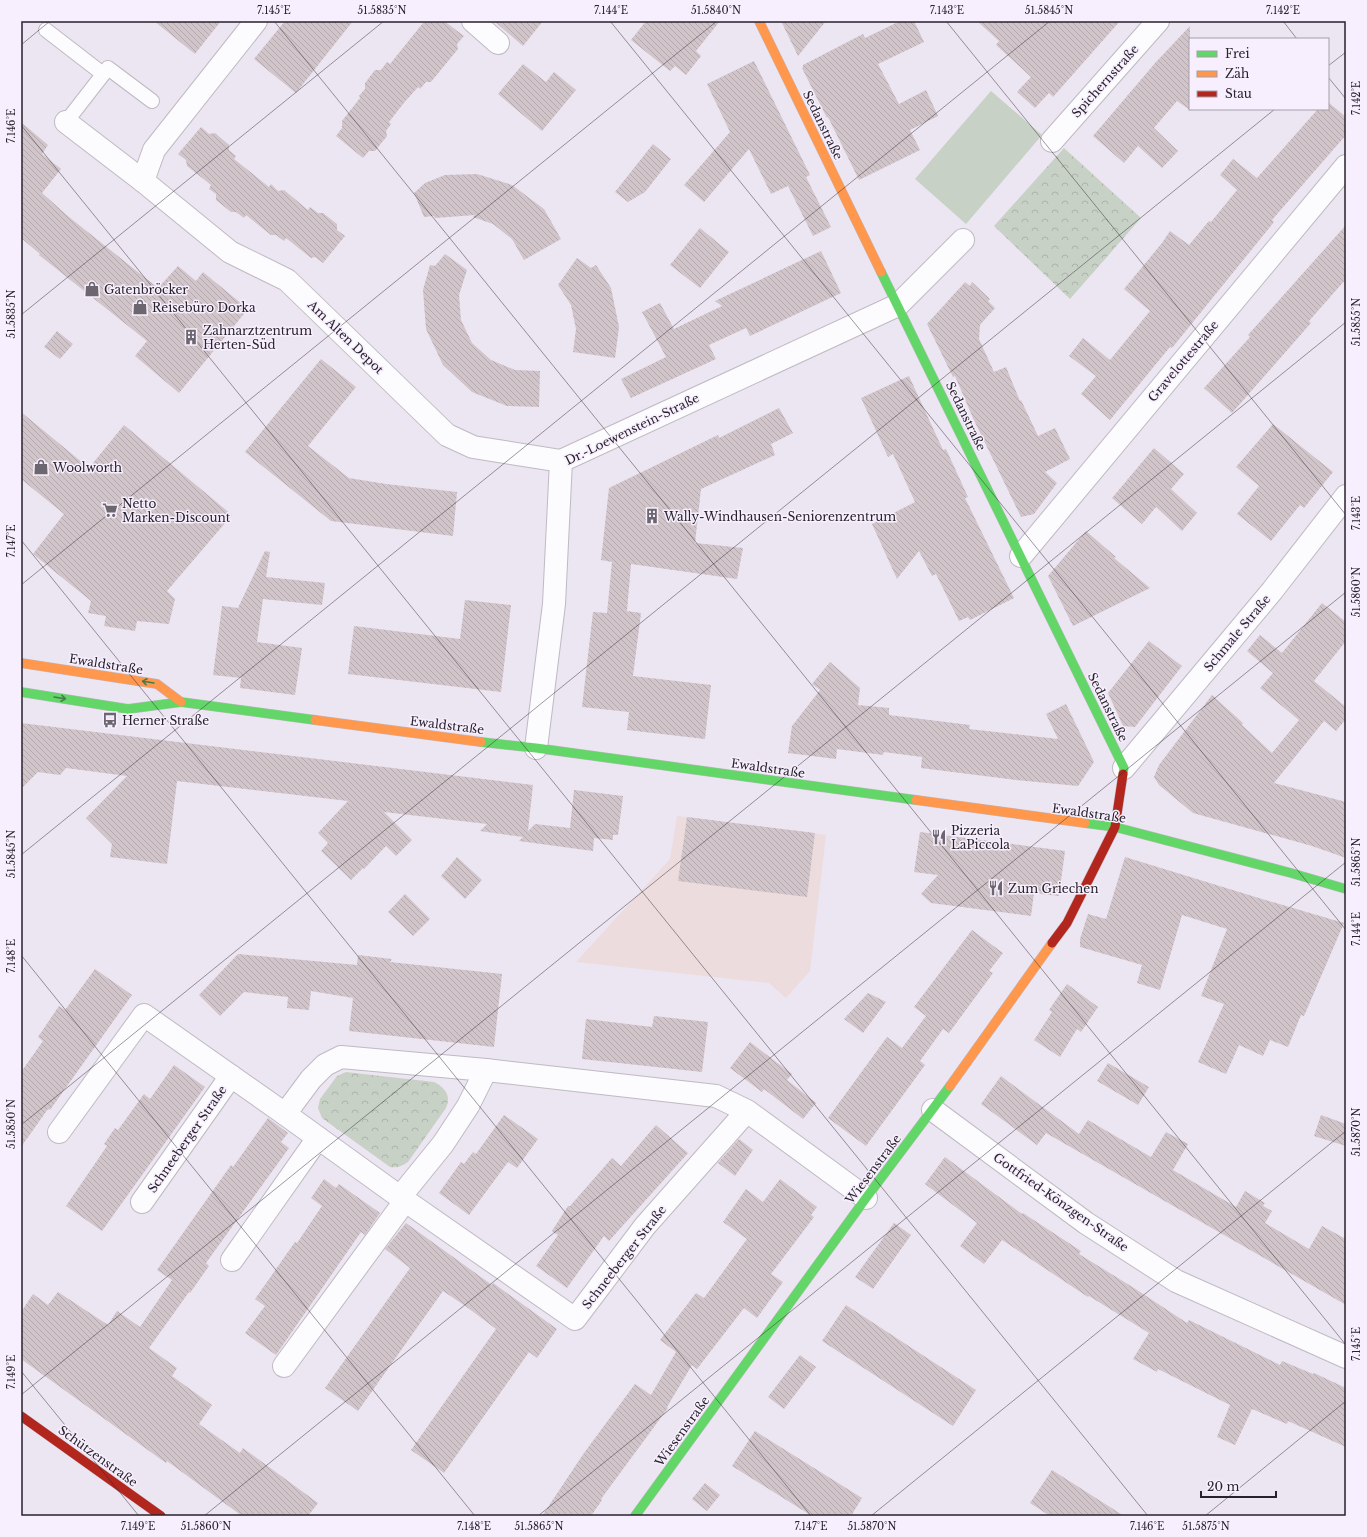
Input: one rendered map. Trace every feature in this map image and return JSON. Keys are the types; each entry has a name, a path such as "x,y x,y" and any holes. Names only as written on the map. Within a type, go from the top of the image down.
{"street":[{"path":"143,181 154,150 256,21"},
{"path":"473,21 498,42"},
{"name":"Sedanstraße","path":"759,21 1124,768"},
{"name":"Spichernstraße","path":"1052,141 1158,21"},
{"name":"Am Alten Depot","path":"66,122 143,181 230,252 287,280 447,435 473,447 561,461"},
{"name":"Gravelottestraße","path":"1021,556 1346,166"},
{"path":"898,305 964,240"},
{"name":"Dr.-Loewenstein-Straße","path":"536,748 554,604 561,461 898,305"},
{"name":"Schmale Straße","path":"1124,768 1272,591 1346,496"},
{"name":"Ewaldstraße","path":"21,663 157,684 181,702"},
{"name":"Ewaldstraße","path":"21,692 128,709 181,702 438,737 536,748 1115,827 1245,860 1346,889"},
{"path":"1115,827 1124,768"},
{"name":"Wiesenstraße","path":"635,1516 866,1198 933,1110 1067,923 1115,827"},
{"name":"Schneeberger Straße","path":"59,1132 144,1015 575,1319 645,1226 747,1111"},
{"path":"285,1114 312,1079 325,1065 341,1057 486,1070 716,1096 747,1111 866,1198"},
{"path":"284,1366 443,1144 468,1106 486,1070"},
{"name":"Schneeberger Straße","path":"142,1202 231,1076"},
{"name":"Gottfried-Könzgen-Straße","path":"933,1110 1086,1223 1176,1281 1346,1357"},
{"path":"232,1260 318,1138"},
{"name":"Schützenstraße","path":"21,1416 161,1516"}],"lane":[{"path":"46,30 103,74"},
{"path":"66,122 108,68 152,101"}],"shaded area":[{"path":"677,816 826,835 810,971 786,998 769,983 576,962 670,859"}],"green space":[{"path":"991,91 1042,135 966,224 915,179"},
{"path":"1064,148 1141,218 1070,299 994,226"},
{"path":"346,1072 434,1082 442,1087 448,1096 446,1108 408,1162 404,1165 390,1167 322,1118 318,1108 320,1099 337,1076"}],"building":[{"path":"154,21 221,21 195,54"},
{"path":"285,21 353,21 296,93 254,59"},
{"path":"430,21 444,21 464,36 457,44 458,49 431,82 426,82 420,89 418,87 403,104 389,122 391,124 386,131 387,136 375,151 369,151 363,158 336,136 342,128 342,121 360,98 359,96 365,89 365,83 375,70 381,70 387,62 390,64 423,23"},
{"path":"494,21 543,21 523,46"},
{"path":"646,21 720,21 696,51 701,56 686,75 675,66 670,71 631,40"},
{"path":"781,21 826,21 798,56"},
{"path":"900,21 914,21 924,42 878,64 899,104 926,90 938,116 910,130 920,150 859,180 802,68 803,65 863,34 865,38"},
{"path":"977,21 1120,21 1053,97 1049,93 1035,108 1017,92 1031,77 996,45 999,41"},
{"path":"1190,26 1189,109 1177,101 1154,128 1178,151 1162,168 1138,146 1124,163 1093,136 1156,62"},
{"path":"754,61 810,175 806,177 831,227 813,236 788,186 771,194 749,149 704,202 684,185 730,132 707,84"},
{"path":"523,64 546,82 554,72 576,90 542,131 498,94"},
{"path":"1329,103 1346,117 1346,135 1272,220 1274,222 1172,348 1170,347 1110,420 1081,394 1096,376 1069,356 1083,338 1110,360 1150,311 1124,289 1170,231 1189,245 1209,221 1211,222 1237,190 1220,175 1233,159 1257,178 1317,110 1329,110"},
{"path":"21,122 48,145 42,154 61,169 42,193 69,217 158,288 178,266 196,281 203,272 248,309 179,393 135,356 147,341 39,255 40,254 21,238"},
{"path":"201,127 209,134 215,133 229,145 229,150 236,156 234,159 269,187 271,184 278,191 284,190 308,210 310,207 318,213 323,213 337,224 337,230 345,236 323,263 315,257 311,258 286,238 284,241 276,235 271,235 246,215 244,218 236,212 231,212 216,200 216,194 209,189 211,185 187,166 186,160 178,154"},
{"path":"653,144 671,159 645,192 628,202 615,192"},
{"path":"477,174 512,185 544,209 561,239 524,260 512,239 493,224 473,217 475,215 435,218 434,216 424,217 414,193 425,183 445,175"},
{"path":"1346,225 1346,279 1309,321 1311,323 1232,413 1204,388 1250,337 1248,335"},
{"path":"700,228 729,252 700,288 670,265"},
{"path":"821,251 841,293 750,336 746,328 709,345 716,359 631,398 621,379 666,357 642,312 660,303 674,329 722,306 715,301"},
{"path":"445,254 467,270 459,295 461,320 472,343 491,360 515,370 540,371 539,407 507,406 472,392 443,365 426,329 423,290 430,265 435,266"},
{"path":"577,258 591,268 596,265 611,288 619,327 615,358 573,352 576,329 571,305 558,285"},
{"path":"965,282 970,286 972,282 990,299 988,301 995,308 980,325 979,339 994,372 1006,367 1020,401 1021,400 1038,436 1055,428 1070,459 1045,472 1057,483 1034,514 1021,517 973,418 955,376 953,377 927,324"},
{"path":"57,331 73,344 60,359 44,347"},
{"path":"321,359 356,387 308,446 349,478 457,492 453,536 331,521 245,452"},
{"path":"909,376 943,450 946,449 968,497 965,498 1014,598 970,620 968,617 959,621 936,574 932,576 919,551 897,579 872,524 915,502 893,454 888,457 861,398"},
{"path":"779,408 793,433 771,444 775,455 701,489 695,543 743,548 737,579 631,564 627,611 641,613 633,676 711,685 705,739 627,730 629,712 582,707 593,612 607,613 612,562 601,560 609,488 718,435 719,438"},
{"path":"21,412 89,468 124,425 232,515 167,591 175,599 169,624 137,621 135,631 104,626 106,616 88,613 91,601 33,554 64,514 21,479"},
{"path":"1273,424 1333,472 1304,508 1300,505 1271,541 1237,514 1259,486 1236,467"},
{"path":"1154,448 1184,474 1171,489 1197,513 1182,531 1156,507 1142,524 1112,498"},
{"path":"1086,531 1116,557 1114,558 1150,588 1073,626 1048,576"},
{"path":"265,551 270,552 266,577 325,583 322,605 263,599 257,642 302,648 295,695 240,688 241,678 213,675 222,606 238,608"},
{"path":"465,600 511,605 501,692 348,674 354,626 460,639"},
{"path":"1322,603 1346,622 1346,641 1314,681 1346,707 1346,719 1336,731 1324,721 1274,783 1346,802 1346,858 1312,846 1193,813 1159,785 1154,777 1159,765 1212,695 1243,723 1242,725 1272,753 1299,720 1260,688 1273,673 1247,651 1260,635 1282,653"},
{"path":"1149,641 1182,666 1135,727 1123,726 1108,693"},
{"path":"830,662 860,688 858,705 889,708 889,715 970,725 969,729 1058,739 1046,714 1066,704 1094,762 1078,786 921,768 922,757 884,752 883,755 837,749 836,759 788,753 792,726 820,690 812,684"},
{"path":"21,723 533,785 528,831 535,824 570,828 574,790 623,796 618,835 613,835 613,840 594,838 593,851 519,841 523,837 480,831 487,824 384,812 412,840 396,856 386,846 351,880 321,851 328,843 318,833 348,801 177,781 167,864 110,857 112,844 86,818 127,776 66,768 60,775 38,772 21,789"},
{"path":"687,817 815,833 807,897 678,881"},
{"path":"920,832 1065,851 1059,896 1034,893 1031,916 931,903 921,894 938,875 914,872"},
{"path":"457,857 482,880 465,899 441,876"},
{"path":"1125,857 1344,923 1304,1016 1301,1015 1288,1047 1270,1040 1263,1056 1239,1045 1226,1074 1198,1062 1224,1004 1201,996 1227,929 1182,915 1160,990 1137,983 1142,965 1080,947 1080,939 1088,914 1106,919"},
{"path":"405,894 430,919 413,936 388,912"},
{"path":"972,930 1003,953 989,971 993,973 949,1033 943,1029 920,1061 925,1065 866,1146 828,1118 887,1037 902,1048 926,1016 914,1007"},
{"path":"238,954 357,965 358,955 392,959 390,962 502,974 494,1047 349,1031 353,998 311,991 309,1010 287,1008 288,997 244,992 220,1016 199,995"},
{"path":"95,969 132,995 50,1110 48,1109 21,1147 21,1072 43,1041 38,1037 59,1006 65,1010"},
{"path":"1067,984 1098,1007 1081,1032 1077,1029 1060,1057 1034,1040 1052,1012 1049,1010"},
{"path":"868,993 886,1002 863,1033 844,1019"},
{"path":"654,1016 708,1022 702,1072 582,1059 586,1019 652,1027"},
{"path":"750,1042 792,1074 787,1080 816,1103 803,1119 764,1089 762,1092 730,1068"},
{"path":"1108,1063 1149,1087 1138,1105 1097,1081"},
{"path":"174,1065 205,1087 102,1231 66,1206 107,1146 104,1144 115,1128 118,1130 144,1094 150,1099"},
{"path":"1001,1076 1079,1134 1088,1120 1151,1157 1166,1132 1188,1144 1173,1170 1236,1207 1245,1191 1265,1203 1263,1206 1272,1211 1265,1223 1309,1249 1322,1226 1346,1239 1346,1305 1046,1133 1037,1145 981,1104"},
{"path":"504,1115 538,1139 517,1168 508,1162 469,1215 439,1193 461,1162 464,1164 473,1152 476,1154"},
{"path":"1321,1115 1346,1124 1346,1146 1314,1136"},
{"path":"268,1118 288,1133 281,1142 289,1148 206,1263 209,1266 149,1348 177,1368 172,1376 212,1405 199,1424 240,1453 243,1448 318,1503 308,1516 242,1516 167,1461 166,1463 21,1359 21,1312 33,1294 48,1305 58,1292 108,1325 117,1311 140,1327 172,1280 157,1270 231,1165 233,1167"},
{"path":"656,1125 688,1153 609,1241 604,1236 567,1288 536,1266 558,1235 552,1231 568,1206 570,1206 612,1158 621,1166"},
{"path":"739,1139 753,1150 735,1176 718,1163"},
{"path":"945,1157 1022,1214 1023,1213 1081,1251 1079,1254 1187,1323 1189,1320 1280,1365 1282,1361 1313,1374 1314,1373 1346,1388 1346,1447 1288,1421 1287,1424 1252,1409 1235,1445 1217,1437 1230,1405 1158,1369 1157,1372 1133,1359 1149,1333 1089,1296 1088,1297 1002,1240 984,1264 960,1246 977,1223 925,1184"},
{"path":"324,1179 336,1188 339,1184 380,1213 365,1235 361,1232 276,1355 245,1333 265,1306 255,1299 295,1242 297,1243 322,1206 311,1198"},
{"path":"780,1179 817,1207 811,1215 814,1217 771,1274 783,1282 757,1318 744,1308 697,1369 692,1365 667,1407 668,1408 601,1499 602,1500 591,1516 542,1516 584,1453 635,1384 651,1395 676,1352 660,1340 696,1293 704,1298 747,1239 723,1222 746,1189 763,1202"},
{"path":"406,1223 492,1285 493,1283 557,1329 537,1358 529,1352 444,1473 411,1450 496,1329 464,1305 443,1291 358,1411 325,1388 410,1268 385,1249"},
{"path":"894,1223 911,1235 873,1289 855,1277"},
{"path":"846,1305 976,1390 953,1426 822,1341"},
{"path":"800,1355 816,1367 784,1409 768,1397"},
{"path":"755,1431 862,1498 851,1516 812,1516 732,1466"},
{"path":"1052,1470 1124,1516 1050,1516 1030,1503"},
{"path":"705,1483 720,1495 707,1511 692,1499"}],"traffic: fast":[{"path":"881,272 1124,768 1123,774"},
{"path":"21,692 128,709 181,702 315,720"},
{"path":"481,742 536,748 916,800"},
{"path":"1085,823 1115,827 1346,889"},
{"path":"635,1516 866,1198 950,1086"}],"traffic: slow":[{"path":"759,21 881,272"},
{"path":"21,663 157,684 181,702"},
{"path":"315,720 481,742"},
{"path":"916,800 1085,823"},
{"path":"950,1086 1052,943"}],"traffic: jam":[{"path":"1052,943 1067,923 1115,827 1123,774"},
{"path":"21,1416 161,1516"}],"place":[{"name":"Gatenbröcker","path":"92,289"},
{"name":"Reisebüro Dorka","path":"140,307"},
{"name":"Zahnarztzentrum Herten-Süd","path":"191,337"},
{"name":"Woolworth","path":"41,467"},
{"name":"Netto Marken-Discount","path":"110,510"},
{"name":"Wally-Windhausen-Seniorenzentrum","path":"652,516"},
{"name":"Herner Straße","path":"110,720"},
{"name":"Pizzeria LaPiccola","path":"939,837"},
{"name":"Zum Griechen","path":"996,888"}]}
